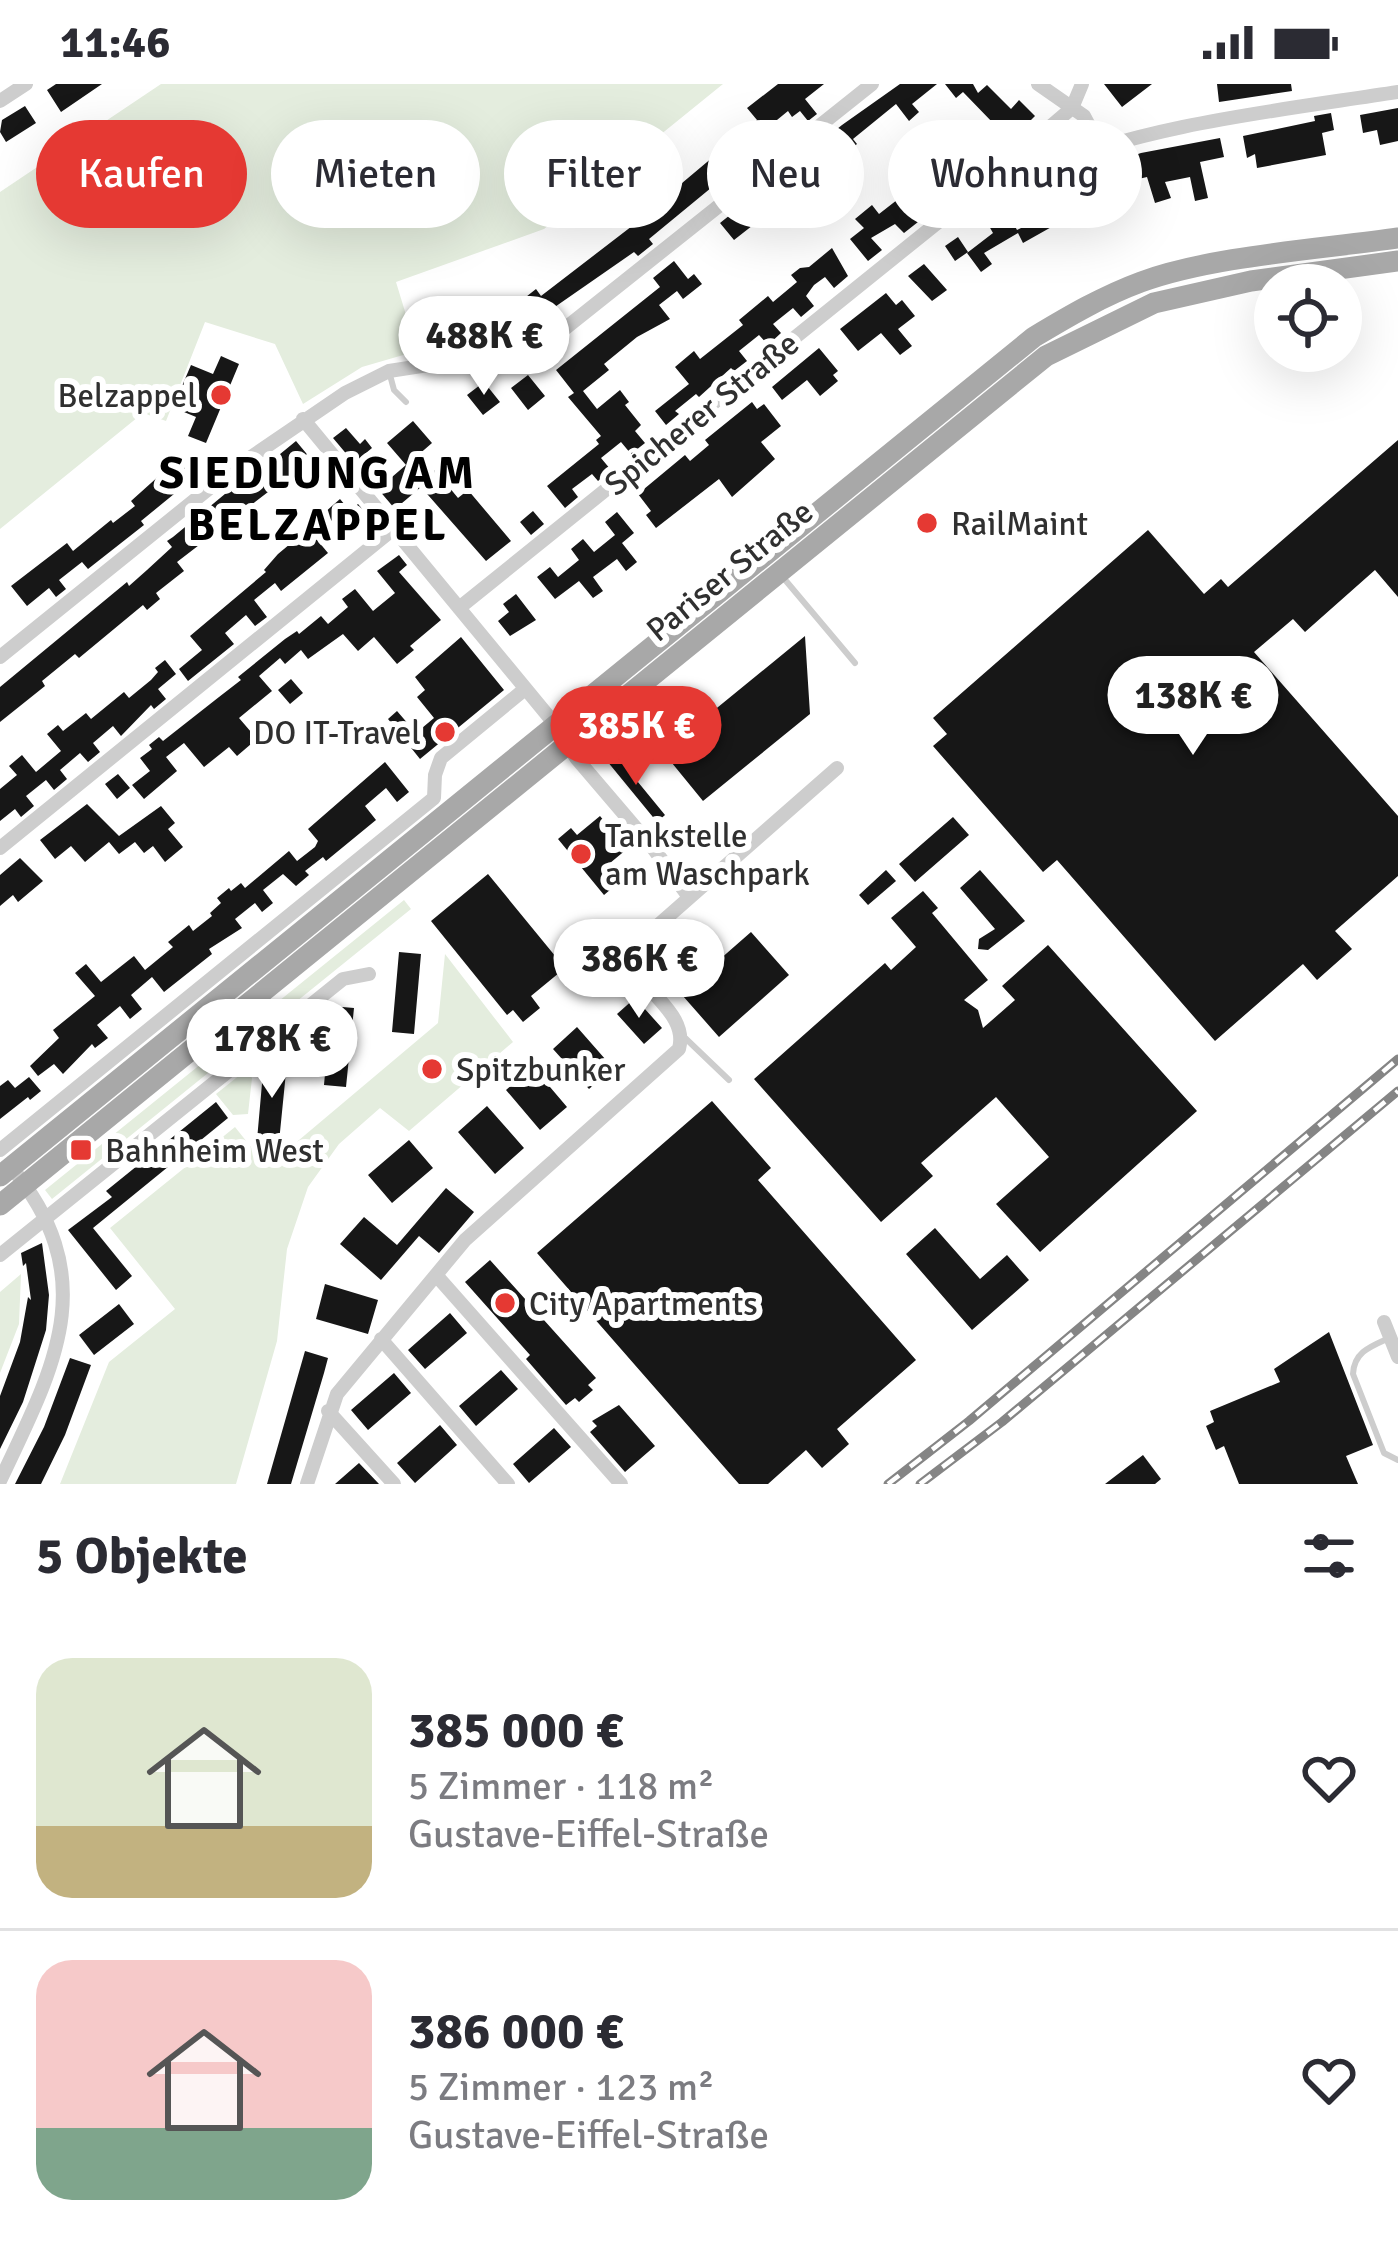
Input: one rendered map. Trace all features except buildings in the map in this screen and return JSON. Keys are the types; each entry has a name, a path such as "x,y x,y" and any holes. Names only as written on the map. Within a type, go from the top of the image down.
{"main road":[{"name":"Pariser Straße","path":"561,735 1034,337 1084,306 1145,280 1204,267 1398,238"},
{"name":"Pariser Straße","path":"0,1205 9,1169 561,735 778,572 1046,356 1154,303 1212,289 1398,261"}],"street":[{"path":"0,101 26,84"},
{"path":"0,657 232,470 303,419 389,371 512,352 563,330 872,84"},
{"path":"1038,84 1084,120"},
{"path":"1072,108 1082,84"},
{"name":"Spicherer Straße","path":"1142,137 1185,125 1398,92"},
{"name":"Spicherer Straße","path":"1058,120 1072,108"},
{"name":"Spicherer Straße","path":"459,608 931,228"},
{"path":"303,419 689,897"},
{"path":"0,848 392,530"},
{"name":"Pariser Straße","path":"9,1169 434,798 441,758 525,689"},
{"path":"307,1484 328,1411 381,1339 490,1214 679,1048 682,1035 676,1019 634,968 632,954 639,942 837,768"},
{"path":"0,1255 343,979 368,974"},
{"path":"0,1481 38,1402 65,1313 64,1276 46,1217 9,1169"},
{"path":"436,1275 621,1484"},
{"path":"1384,1322 1398,1357"},
{"path":"381,1339 508,1484"},
{"path":"328,1411 394,1484"}],"lane":[{"path":"389,371 394,390 406,402"},
{"path":"778,572 855,663"},
{"path":"682,1035 729,1080"},
{"path":"1390,1337 1362,1352 1353,1374 1384,1453 1398,1460"}],"green space":[{"path":"161,84 723,84 679,120 504,120 504,228 545,228 396,282 417,351 362,367 303,404 275,344 205,322 166,421 143,413 0,529 0,192 36,168 36,228 247,228 247,120 107,120"},
{"path":"404,900 411,909 52,1199 45,1190"},
{"path":"445,954 513,1042 409,1131 380,1108 339,1144 308,1187 287,1249 277,1341 236,1484 60,1484 109,1362 175,1309 110,1228 235,1127 267,1167 438,1023"},
{"path":"246,1070 252,1078 248,1114 233,1115 216,1094"},
{"path":"21,1274 19,1324 0,1373 0,1292"}],"railway":[{"path":"888,1484 1398,1059"},
{"path":"920,1484 1002,1422 1398,1091"}],"place":[{"name":"Belzappel","path":"221,395"},
{"name":"RailMaint","path":"927,523"},
{"name":"DO IT-Travel","path":"445,732"},
{"name":"Tankstelle am Waschpark","path":"581,854"},
{"name":"Spitzbunker","path":"432,1069"},
{"name":"Bahnheim West","path":"81,1150"},
{"name":"City Apartments","path":"505,1303"}],"district":[{"name":"SIEDLUNG AM BELZAPPEL","path":"318,498"}]}
